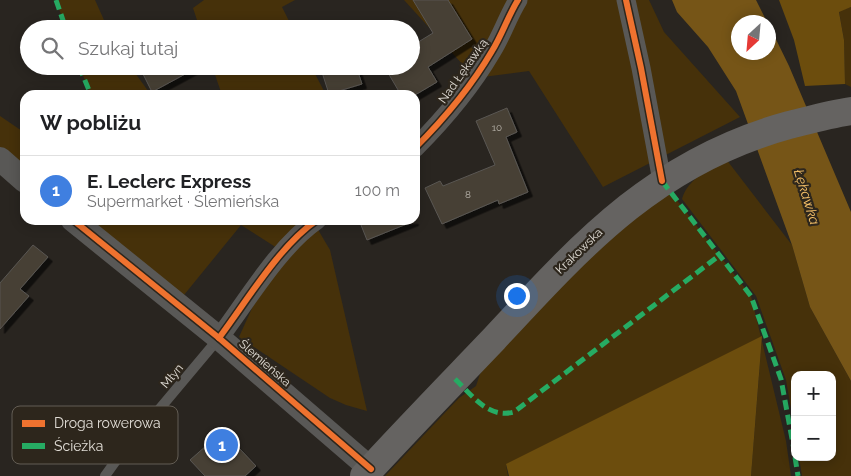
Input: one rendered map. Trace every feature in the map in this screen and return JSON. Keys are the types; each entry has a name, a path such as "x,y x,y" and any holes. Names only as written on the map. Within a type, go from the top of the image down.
{"main road":[{"name":"Krakowska","path":"367,472 584,245 640,197 673,175 719,150 760,133 831,114 851,111"}],"street":[{"name":"Nad Łękawką","path":"420,143 438,126 474,78 493,50 518,0"},
{"path":"626,0 641,68 673,175"},
{"path":"0,159 20,177"},
{"name":"Ślemieńska","path":"79,225 219,338 367,472"},
{"path":"219,338 282,252 310,225"}],"lane":[{"name":"Młyn","path":"162,406 219,338"},
{"name":"Młyn","path":"105,476 114,464"}],"shaded area":[{"path":"56,0 95,0 104,20 63,20"},
{"path":"204,0 295,0 282,7 288,20 197,20 193,8"},
{"path":"404,0 649,0 664,32 740,117 603,187 529,71 475,78"},
{"path":"779,0 851,0 851,7 839,12 844,40 845,84 805,86 794,40"},
{"path":"851,7 851,87 845,84 844,40 839,11"},
{"path":"83,75 137,75 147,90 89,90"},
{"path":"215,75 316,75 323,90 220,90"},
{"path":"0,116 20,130 20,177 0,159"},
{"path":"726,159 792,245 810,307 851,381 851,476 802,476 800,461 836,461 836,371 791,371 791,409 786,380 756,296 682,199 689,185 706,171"},
{"path":"662,181 751,296 761,337 506,465 508,476 385,476 459,398 476,386 480,374 550,279"},
{"path":"85,225 241,225 184,295"},
{"path":"241,225 300,225 277,248"},
{"path":"317,228 330,250 367,411 330,398 239,337 253,306 300,240"},
{"path":"762,336 751,476 509,476 506,464"},
{"path":"762,340 786,441 791,476 751,476"}],"water":[{"name":"Łękawka","path":"672,0 756,0 764,15 731,15 731,60 776,60 776,39 789,66 851,212 851,381 810,307 792,245 736,91 708,47 677,12"}],"building":[{"path":"413,0 448,0 472,39 428,67 437,82 420,92 420,90 398,90 389,75 420,75 420,41 433,33"},
{"path":"144,75 183,75 156,90 151,90"},
{"path":"323,75 359,75 362,84 342,90 328,90"},
{"path":"507,108 517,132 506,137 528,192 499,204 498,200 442,224 425,188 440,181 443,186 495,165 476,121"},
{"path":"361,225 404,225 367,240"},
{"path":"33,245 48,257 20,289 29,296 0,329 0,283"},
{"path":"223,431 256,466 245,476 205,476 190,460"}],"marked path":[{"path":"56,0 63,20"},
{"path":"83,75 89,90"},
{"path":"662,181 751,296 781,379 791,433"},
{"path":"455,379 488,409 496,412 514,412 720,255"},
{"path":"796,461 798,476"}],"cycle path":[{"path":"420,143 447,114 484,64 496,45 518,0"},
{"path":"626,0 662,181"},
{"path":"79,225 219,338 371,469"},
{"path":"219,338 264,275 290,244 311,225"}],"place":[{"name":"E. Leclerc Express","path":"222,445"}]}
